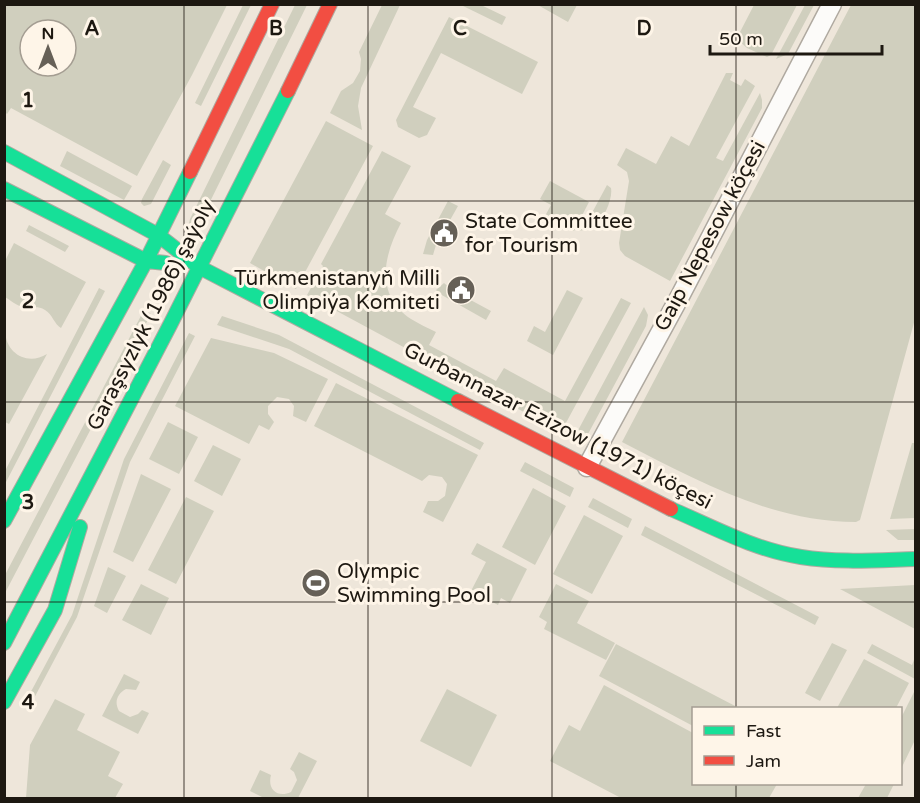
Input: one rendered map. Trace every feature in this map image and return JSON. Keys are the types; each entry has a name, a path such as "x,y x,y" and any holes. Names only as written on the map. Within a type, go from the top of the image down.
{"main road":[{"name":"Garaşsyzlyk (1986) şaýoly","path":"4,521 146,261 272,4"},
{"name":"Garaşsyzlyk (1986) şaýoly","path":"4,643 295,79 330,4"},
{"name":"Gurbannazar Ezizow (1971) köçesi","path":"4,152 158,235 199,267 650,499 745,542 799,557 828,560 915,559"},
{"name":"Gurbannazar Ezizow (1971) köçesi","path":"4,189 146,261 199,267"},
{"path":"4,702 55,610 98,464"}],"street":[{"name":"Gaip Nepesow köçesi","path":"587,467 678,300 832,4"}],"shaded area":[{"path":"5,4 227,5 137,176 11,108 7,114 5,112"},
{"path":"536,4 577,4 577,5 568,22"},
{"path":"243,5 251,5 201,106 195,103"},
{"path":"295,5 307,5 199,224 192,226 189,223 190,219"},
{"path":"382,5 400,5 361,88 358,106 362,130 330,113 341,91 353,83 360,71 359,52"},
{"path":"461,5 481,5 506,17 502,25"},
{"path":"754,5 797,5 771,55 767,57 747,48 739,41 740,32"},
{"path":"805,5 814,5 788,54 776,59"},
{"path":"851,5 915,5 915,319 860,520 856,522 794,515 764,507 706,484 622,442"},
{"path":"449,17 538,62 522,94 441,53 413,107 436,118 427,135 419,138 398,127 396,120"},
{"path":"726,73 733,73 730,80 741,86 745,79 755,86 716,158 723,161 760,93 762,108 670,281 625,256 620,250 619,243 629,181 627,172 617,165 626,148 656,164 671,136 689,146"},
{"path":"326,121 373,146 296,289 250,263"},
{"path":"67,151 132,186 124,200 60,166"},
{"path":"382,151 411,166 385,214 401,223 387,261 387,286 391,298 399,309 411,319 436,332 429,345 496,381 504,368 565,401 621,298 631,303 561,432 307,295 323,266 321,264"},
{"path":"163,160 171,165 151,204 144,206 141,203 142,199"},
{"path":"550,181 589,202 574,231 545,216 551,205 540,199"},
{"path":"607,185 611,188 611,197 602,218 592,228 577,231 583,220 587,222"},
{"path":"448,201 458,206 436,245 433,255 423,254 427,240"},
{"path":"29,225 69,246 65,252 26,231"},
{"path":"14,243 86,282 61,328 45,310 22,307 5,297 5,261"},
{"path":"444,283 452,290 491,311 486,320 440,294 436,290"},
{"path":"99,288 105,291 5,484 5,471"},
{"path":"567,290 583,298 553,355 527,341 534,326 545,332"},
{"path":"644,307 648,315 646,326 588,434 582,438 575,436"},
{"path":"144,310 151,314 5,593 5,575"},
{"path":"222,316 279,335 484,443 480,450 289,349 217,325"},
{"path":"5,331 9,346 19,356 33,359 47,354 9,424 5,422"},
{"path":"189,333 195,336 130,462 77,617 32,702 27,699 72,615 124,459"},
{"path":"211,338 274,353 328,379 306,422 293,416 294,406 289,399 277,397 268,406 268,414 274,422 269,430 259,425 249,444 175,406"},
{"path":"336,383 478,455 443,522 423,512 428,501 438,501 445,496 447,484 442,477 429,475 422,481 314,426"},
{"path":"168,422 198,437 179,474 149,459"},
{"path":"912,443 915,443 915,518 890,519"},
{"path":"213,445 241,459 222,496 194,481"},
{"path":"525,462 574,488 570,497 520,471"},
{"path":"141,474 171,489 133,562 113,552"},
{"path":"533,488 566,506 535,565 502,547"},
{"path":"186,497 214,511 176,584 148,570"},
{"path":"593,498 632,519 628,528 588,507"},
{"path":"584,515 623,536 592,594 553,574"},
{"path":"645,526 819,617 815,625 641,535"},
{"path":"915,529 915,540 898,540 886,530"},
{"path":"477,543 527,569 510,603 501,598 498,605 471,591 486,562 471,554"},
{"path":"108,567 126,576 107,613 94,606"},
{"path":"141,584 169,598 151,635 122,620"},
{"path":"556,584 589,601 577,623 615,643 606,660 544,629 547,622 539,617"},
{"path":"915,585 915,629 840,589"},
{"path":"832,643 847,650 820,701 805,693"},
{"path":"616,644 737,707 692,707 692,725 599,676"},
{"path":"872,644 912,665 915,657 915,679 867,653"},
{"path":"864,659 909,683 897,707 838,707"},
{"path":"124,674 140,682 136,690 126,689 119,696 117,704 119,711 130,717 142,710 149,713 138,734 102,716"},
{"path":"604,685 692,732 692,785 776,785 769,798 621,798 550,761 569,725 580,731"},
{"path":"447,689 497,715 471,767 420,741"},
{"path":"915,690 915,740 902,767 902,716"},
{"path":"55,699 85,714 77,730 120,752 108,776 123,784 115,798 26,798 30,745"},
{"path":"299,752 317,761 298,798 264,798 250,791 260,770 271,775 272,789 282,794 291,792 297,780 290,769"},
{"path":"865,785 894,785 887,798 858,798"}],"traffic: fast":[{"path":"4,643 170,325 288,91"},
{"path":"4,152 158,235 199,267 458,401"},
{"path":"4,521 146,261 190,172"},
{"path":"4,189 146,261 166,263"},
{"path":"671,509 734,537 784,554 830,560 916,559"},
{"path":"4,702 55,610 80,527"}],"traffic: jam":[{"path":"190,172 272,4"},
{"path":"288,91 330,4"},
{"path":"458,401 671,509"}],"place":[{"name":"State Committee for Tourism","path":"444,233"},
{"name":"Türkmenistanyň Milli Olimpiýa Komiteti","path":"461,290"},
{"name":"Olympic Swimming Pool","path":"316,583"}]}
